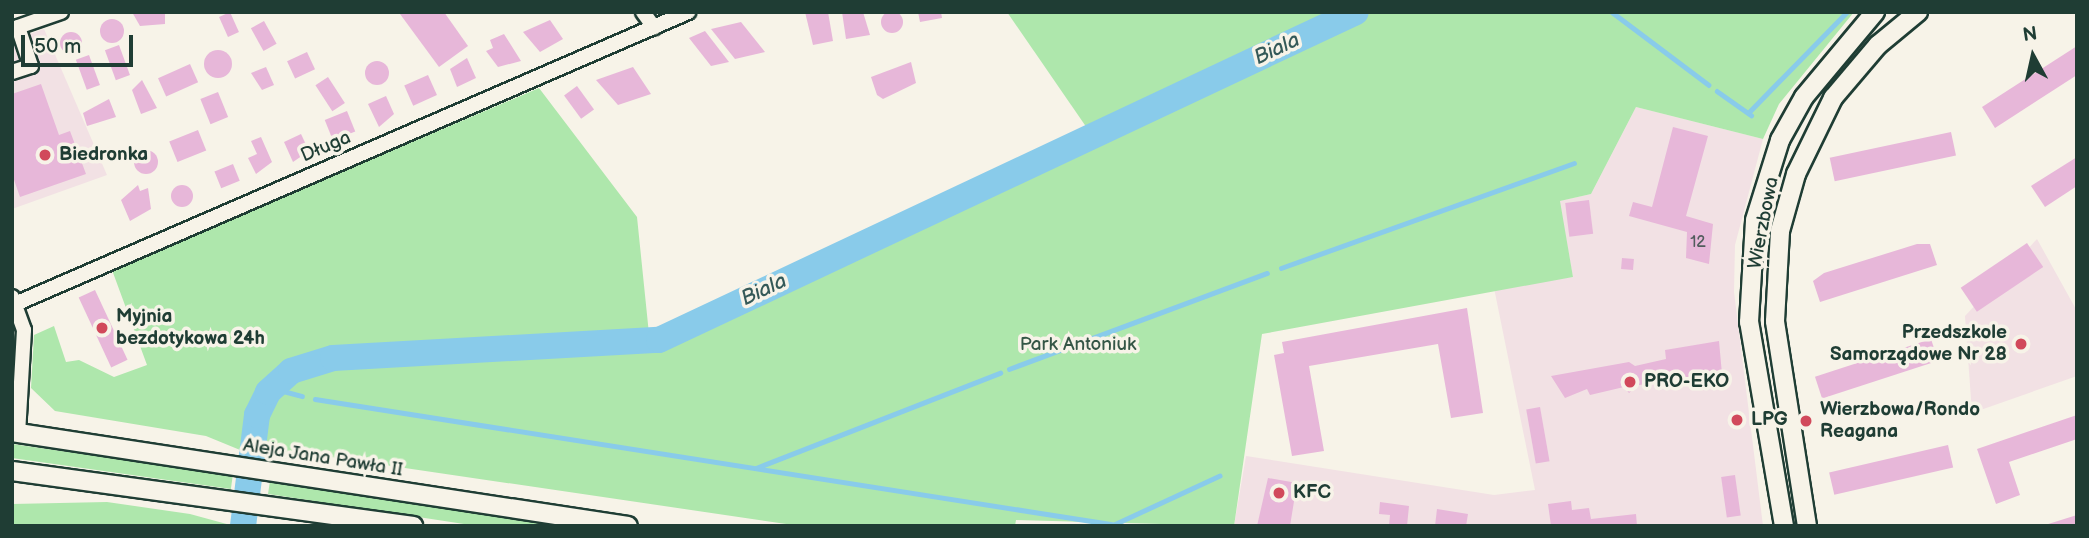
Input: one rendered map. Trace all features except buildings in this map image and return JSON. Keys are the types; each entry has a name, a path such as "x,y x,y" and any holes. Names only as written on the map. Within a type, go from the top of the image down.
{"main road":[{"name":"Wierzbowa","path":"1783,517 1749,322 1748,281 1768,173 1804,97 1875,12"},
{"name":"Wierzbowa","path":"1807,526 1774,281 1796,173 1824,113 1870,53 1918,12"},
{"path":"1804,97 1823,95 1824,113"},
{"name":"Aleja Jana Pawła II","path":"15,432 628,526"},
{"path":"12,471 230,498 413,526"},
{"path":"1783,517 1803,506"}],"street":[{"path":"12,72 31,66 15,28 61,12"},
{"path":"643,12 654,27"},
{"name":"Długa","path":"14,300 688,12"},
{"path":"14,300 24,330 15,432"}],"shaded area":[{"path":"44,29 107,175 12,209 12,40"},
{"path":"1636,107 1763,139 1735,245 1734,292 1763,526 1234,526 1246,456 1494,495 1535,490 1494,288 1573,277 1559,201 1591,194"},
{"name":"Przedszkole Samorządowe Nr 28","path":"2037,239 2077,311 2077,376 1972,413 1965,316"}],"green space":[{"path":"1007,12 1338,12 1089,131"},
{"name":"Park Antoniuk","path":"1356,12 1854,12 1779,104 1763,139 1636,107 1591,194 1560,201 1573,277 1262,334 1234,526 1016,520 1015,526 800,526 310,454 282,459 254,454 266,393 281,378 316,360 620,349 669,340"},
{"path":"539,88 637,217 649,334 328,350 285,367 264,385 253,405 245,452 206,436 55,411 31,388 34,335 54,326 66,362 79,360 114,377 147,365 112,270"},
{"path":"12,444 233,475 231,489 12,458"},
{"path":"270,481 571,526 477,526 268,494"},
{"path":"107,502 190,514 234,526 12,526 12,504"}],"waterway":[{"name":"Biala","path":"243,526 257,415 268,392 291,371 333,358 659,340 1356,12"},
{"path":"1612,12 1709,85"},
{"path":"1748,113 1847,12"},
{"path":"1717,91 1751,115"},
{"path":"1281,268 1574,163"},
{"path":"1009,369 1267,273"},
{"path":"756,468 1000,373"},
{"path":"272,388 302,396"},
{"path":"315,399 1123,526"},
{"path":"1115,524 1219,476"}],"place":[{"name":"Biedronka","path":"45,155"},
{"name":"Myjnia bezdotykowa 24h","path":"102,328"},
{"name":"Przedszkole Samorządowe Nr 28","path":"2021,344"},
{"name":"PRO-EKO","path":"1630,382"},
{"name":"LPG","path":"1737,420"},
{"name":"Wierzbowa/Rondo Reagana","path":"1806,421"},
{"name":"KFC","path":"1279,493"}]}
